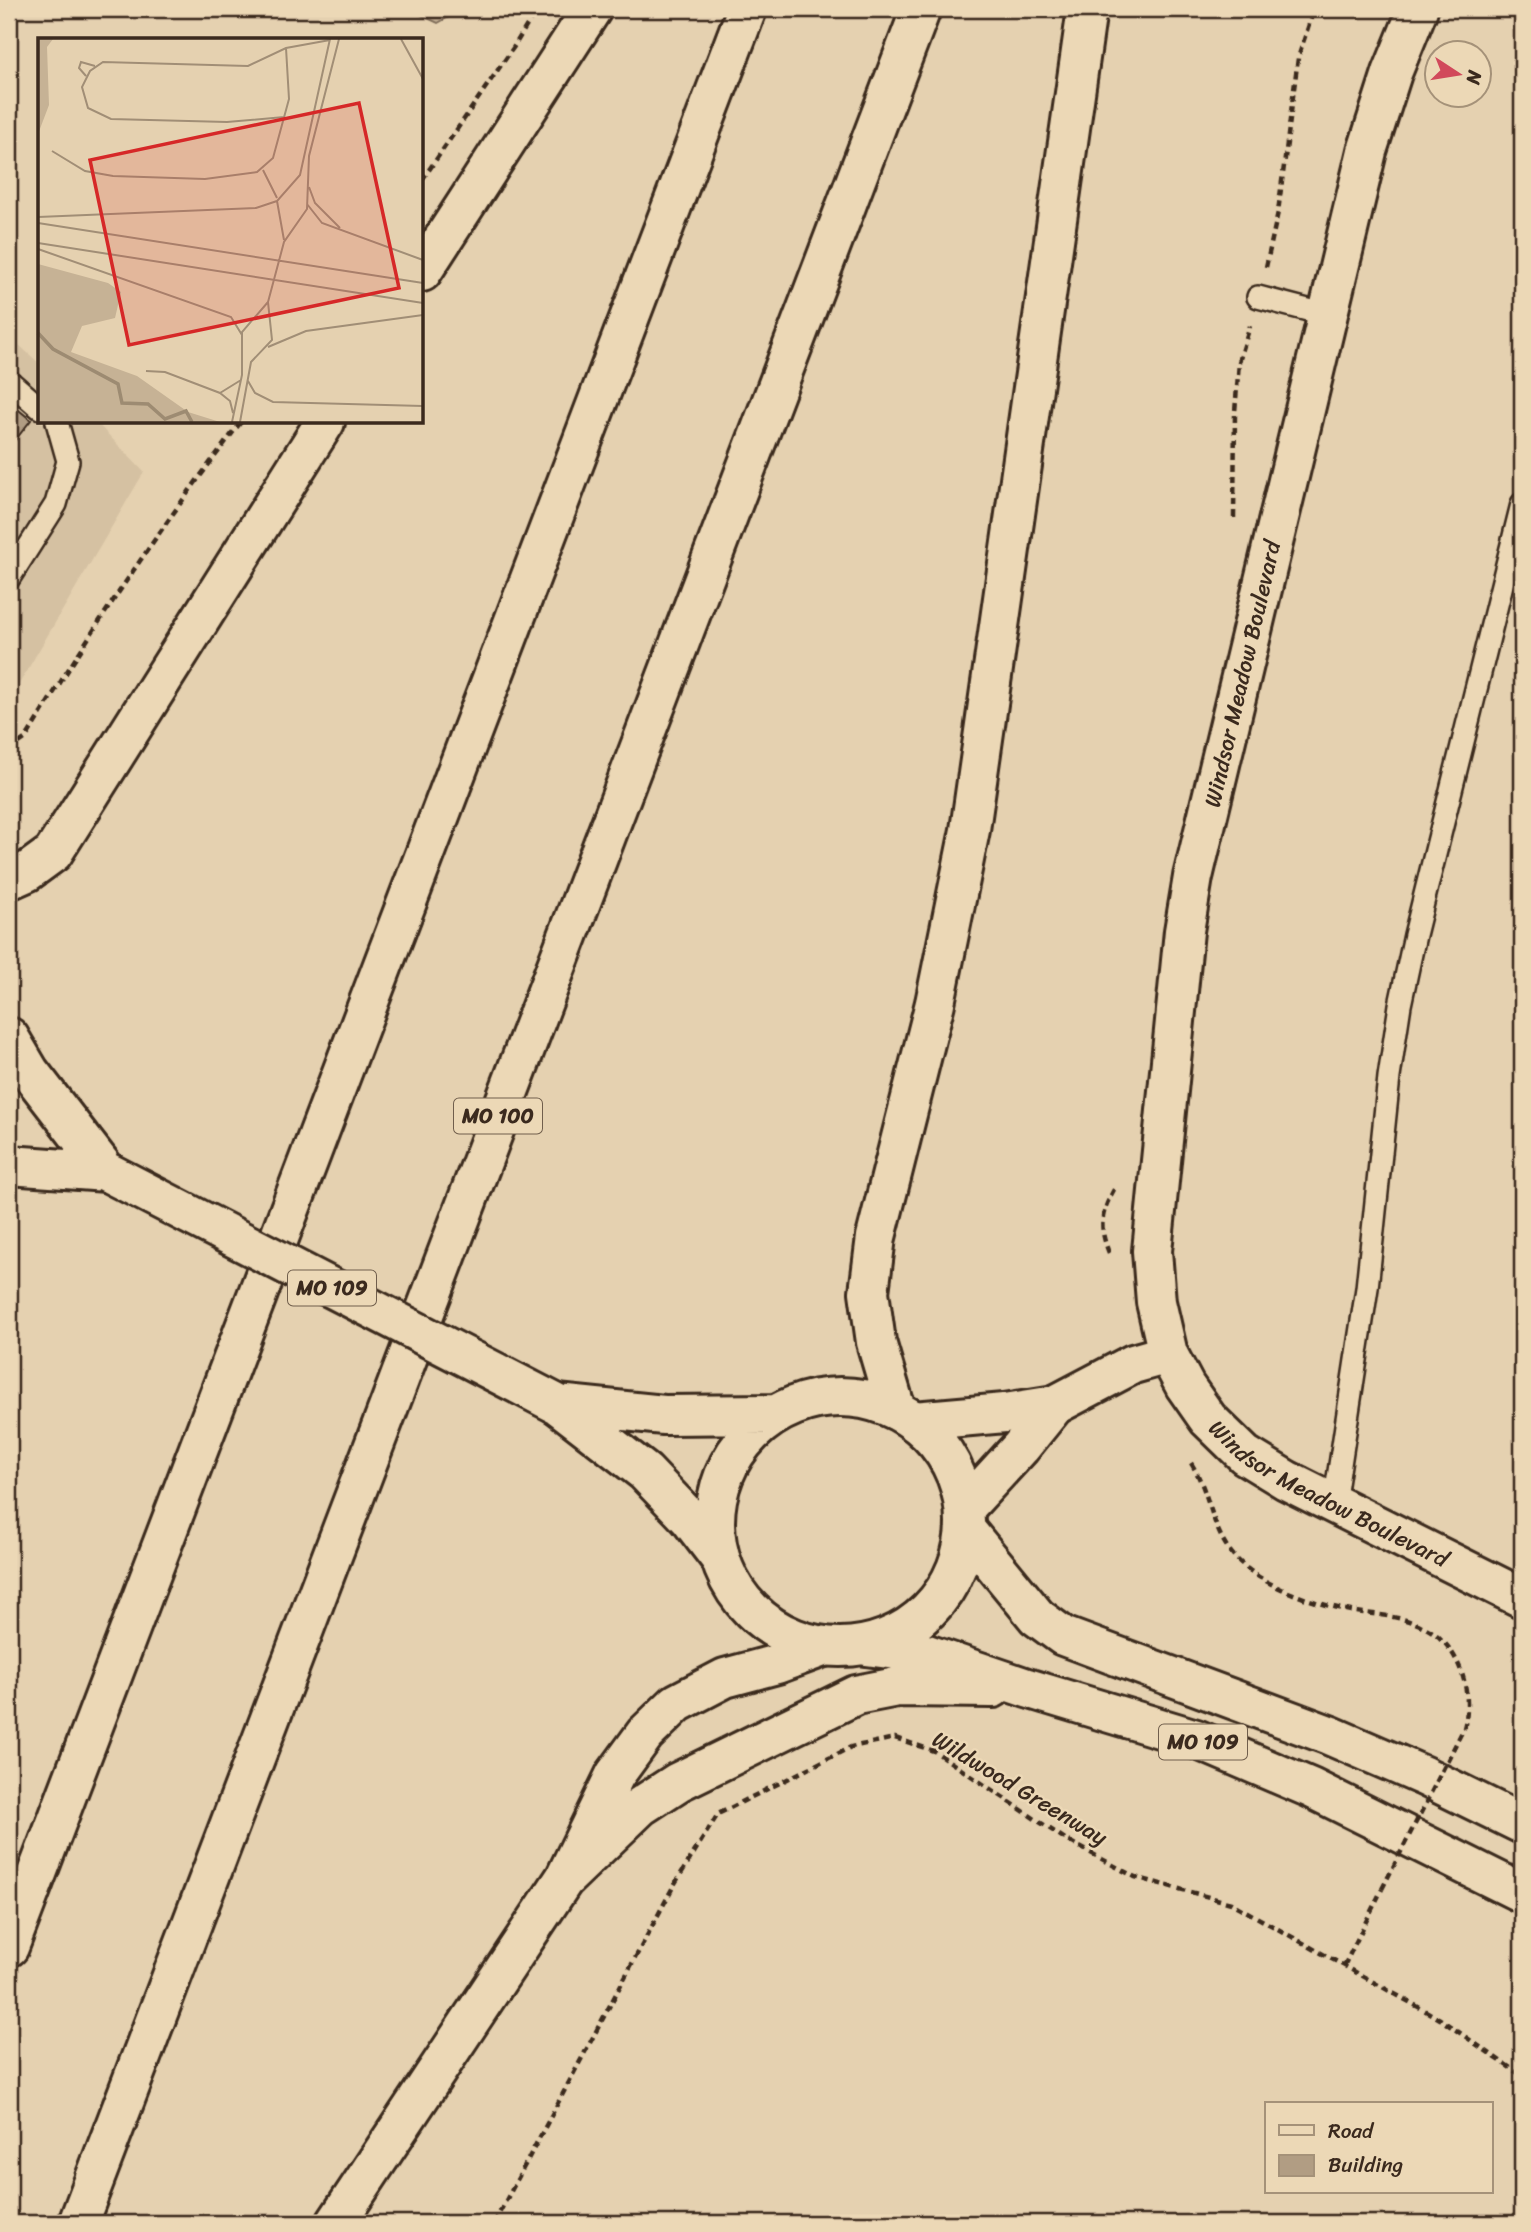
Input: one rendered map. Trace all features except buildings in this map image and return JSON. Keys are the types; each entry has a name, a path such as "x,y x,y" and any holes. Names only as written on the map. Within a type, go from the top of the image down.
{"main road":[{"path":"424,269 593,9"},
{"path":"9,1947 747,9"},
{"name":"MO 100","path":"78,2223 921,9"},
{"path":"1087,9 970,830 935,1003 876,1237 869,1292 876,1342 905,1415 1005,1413 1055,1405 1133,1364 1168,1354"},
{"name":"Windsor Meadow Boulevard","path":"1418,9 1392,73 1367,151 1193,877 1184,931 1152,1251 1156,1302 1168,1354 1185,1386 1208,1419 1245,1455 1286,1480 1522,1598"},
{"path":"9,880 27,872 53,853 325,424"},
{"name":"MO 109","path":"9,1037 29,1071 107,1172"},
{"name":"MO 109","path":"9,1165 107,1172 557,1404 645,1472 689,1518 719,1557 732,1585 750,1611 783,1635 823,1647 864,1646 927,1654 1027,1688 1196,1739 1311,1787 1522,1893"},
{"name":"MO 109","path":"557,1404 664,1415 777,1414 796,1404 836,1396 857,1397 905,1415 930,1434 943,1450 953,1468 965,1518 1037,1618 1063,1636 1329,1735 1424,1776 1522,1824"},
{"path":"864,1646 902,1631 934,1605 947,1588 956,1569 965,1518 1055,1405"},
{"path":"719,1557 715,1516 724,1475 746,1440 760,1425 777,1414"},
{"path":"336,2223 565,1878 615,1775 645,1734 677,1703 725,1678 777,1664 823,1647"},
{"path":"565,1878 641,1806 678,1782 856,1695 897,1687 1027,1688"}],"lane":[{"path":"1258,297 1327,315"},
{"path":"9,381 38,406"},
{"path":"9,578 56,504 68,461 58,424"},
{"path":"1334,1504 1367,1288 1389,1077 1400,1005 1522,504"}],"path":[{"path":"424,177 537,9"},
{"path":"9,750 26,738 122,586 191,487 239,424"},
{"path":"1187,1456 1201,1479 1214,1524 1228,1550 1248,1569 1268,1582 1326,1605 1406,1620 1426,1628 1445,1643 1467,1690 1468,1713 1464,1728 1343,1966"},
{"name":"Wildwood Greenway","path":"494,2223 674,1885 718,1814 851,1748 895,1738 934,1751 1065,1839 1135,1877 1231,1903 1440,2020 1522,2076"}],"shaded area":[{"path":"408,9 463,9 438,23"},
{"path":"9,336 38,362 38,424 98,424 144,472 9,701"}]}
